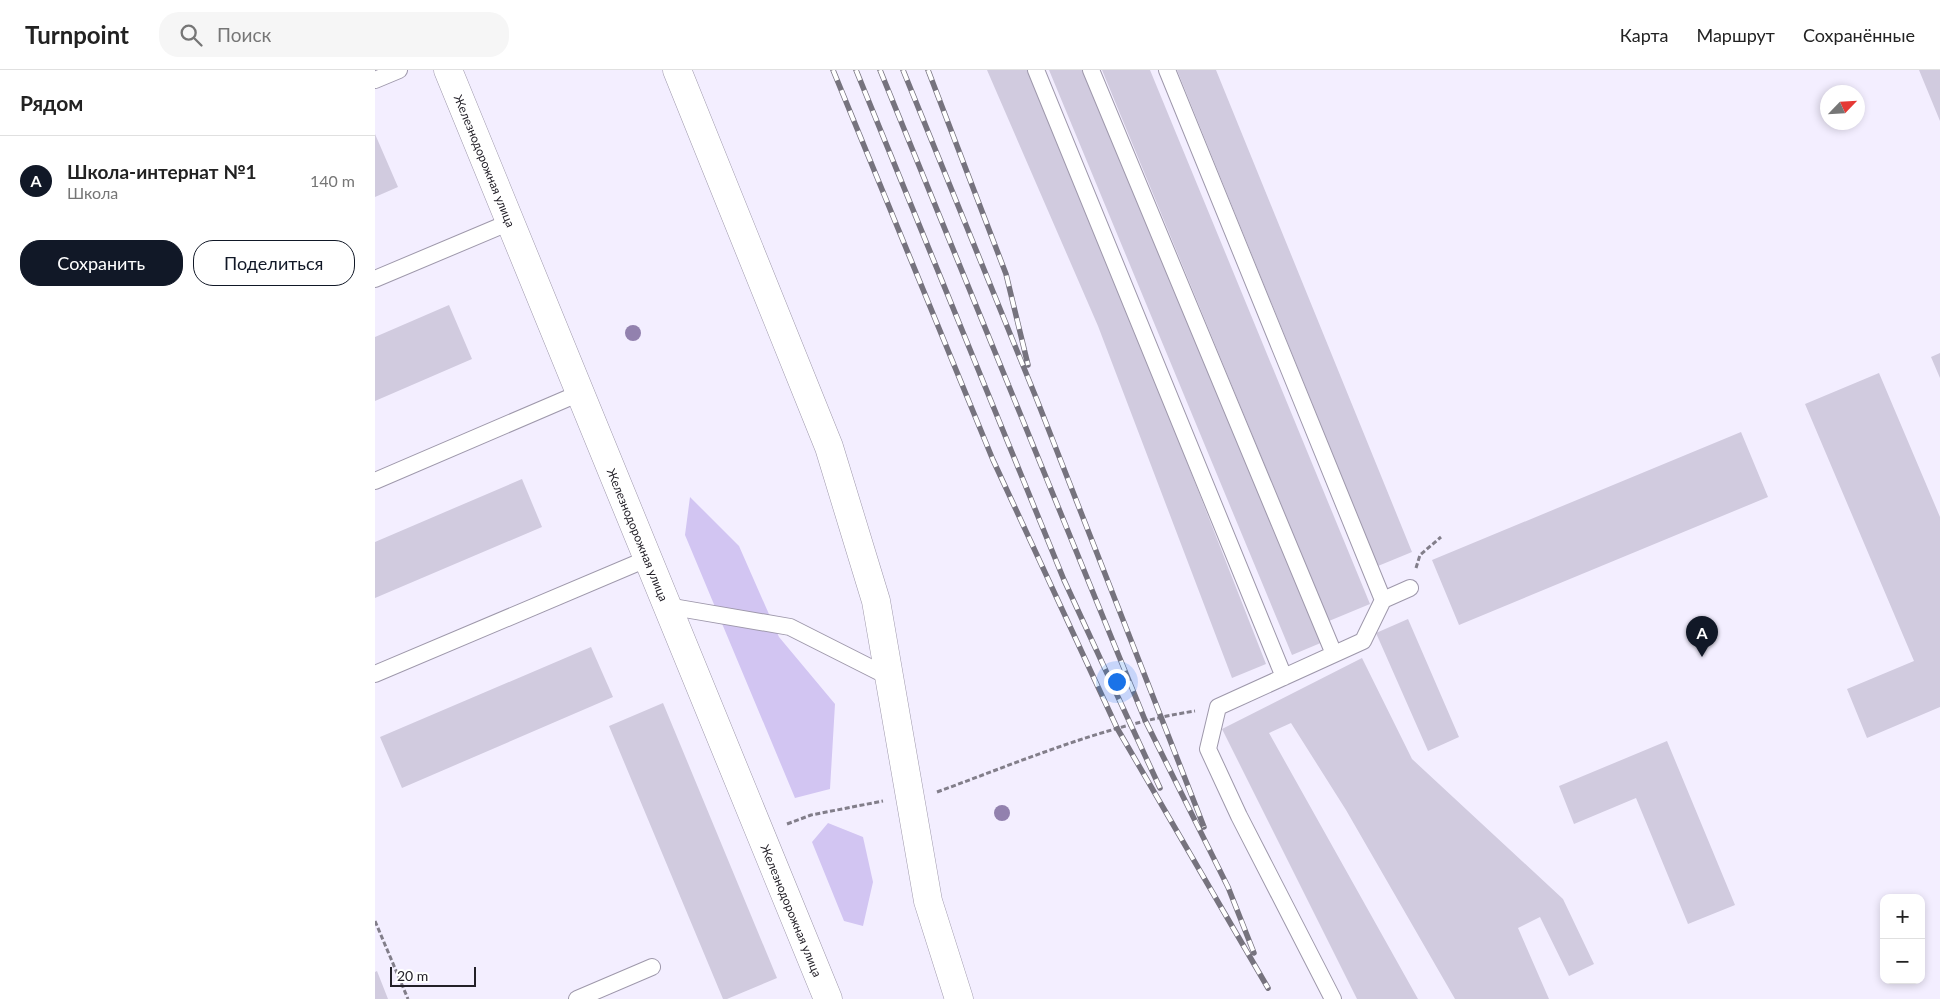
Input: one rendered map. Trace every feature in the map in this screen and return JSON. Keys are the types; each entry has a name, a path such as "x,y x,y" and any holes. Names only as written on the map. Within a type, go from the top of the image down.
{"street":[{"name":"Железнодорожная улица","path":"448,70 828,999"},
{"path":"677,70 829,447 876,601 928,901 959,999"}],"lane":[{"path":"375,80 399,70"},
{"path":"1036,70 1284,677"},
{"path":"1091,70 1334,654"},
{"path":"1167,70 1383,600"},
{"path":"375,279 510,222"},
{"path":"375,481 580,393"},
{"path":"375,674 649,558"},
{"path":"1333,999 1239,816 1209,749 1219,707 1363,641 1383,600 1410,588"},
{"path":"667,606 790,627 889,677"},
{"path":"577,999 652,967"}],"path":[{"path":"1410,588 1420,555 1441,537"},
{"path":"937,792 1035,754 1161,716 1219,707"},
{"path":"761,835 811,815 883,801"},
{"path":"375,920 408,999"}],"shaded area":[{"path":"690,497 739,546 779,637 835,704 830,789 795,798 685,535"},
{"path":"828,823 863,837 873,882 863,926 844,921 812,842"}],"building":[{"path":"987,70 1027,70 1129,314 1266,664 1232,678 1098,326"},
{"path":"1049,70 1085,70 1323,642 1292,655"},
{"path":"1102,70 1150,70 1370,604 1329,621"},
{"path":"1177,70 1216,70 1412,552 1378,566"},
{"path":"1919,70 1940,70 1940,121"},
{"path":"375,134 398,187 375,197"},
{"path":"449,305 472,359 375,401 375,337"},
{"path":"1940,353 1940,378 1931,357"},
{"path":"1879,373 1940,517 1940,707 1867,738 1847,689 1914,661 1805,404"},
{"path":"1741,432 1768,497 1459,625 1432,560"},
{"path":"522,479 542,527 375,598 375,542"},
{"path":"1408,619 1459,737 1428,751 1376,633"},
{"path":"591,647 613,697 402,788 380,737"},
{"path":"1362,658 1412,759 1563,899 1594,964 1569,976 1540,917 1518,928 1549,999 1455,999 1346,810 1291,723 1269,733 1418,999 1357,999 1222,729"},
{"path":"663,703 777,978 727,999 723,999 609,726"},
{"path":"1667,741 1735,905 1688,924 1636,798 1574,824 1559,786"},
{"path":"377,971 388,999 375,999 375,972"}],"railway":[{"path":"833,70 993,460 1117,728 1268,988"},
{"path":"856,70 1064,580 1160,788"},
{"path":"880,70 1145,720 1228,887 1254,953"},
{"path":"903,70 1037,400 1204,827"},
{"path":"928,70 1006,274 1028,365"}],"place":[{"name":"Школа-интернат №1","path":"1702,657"}]}
